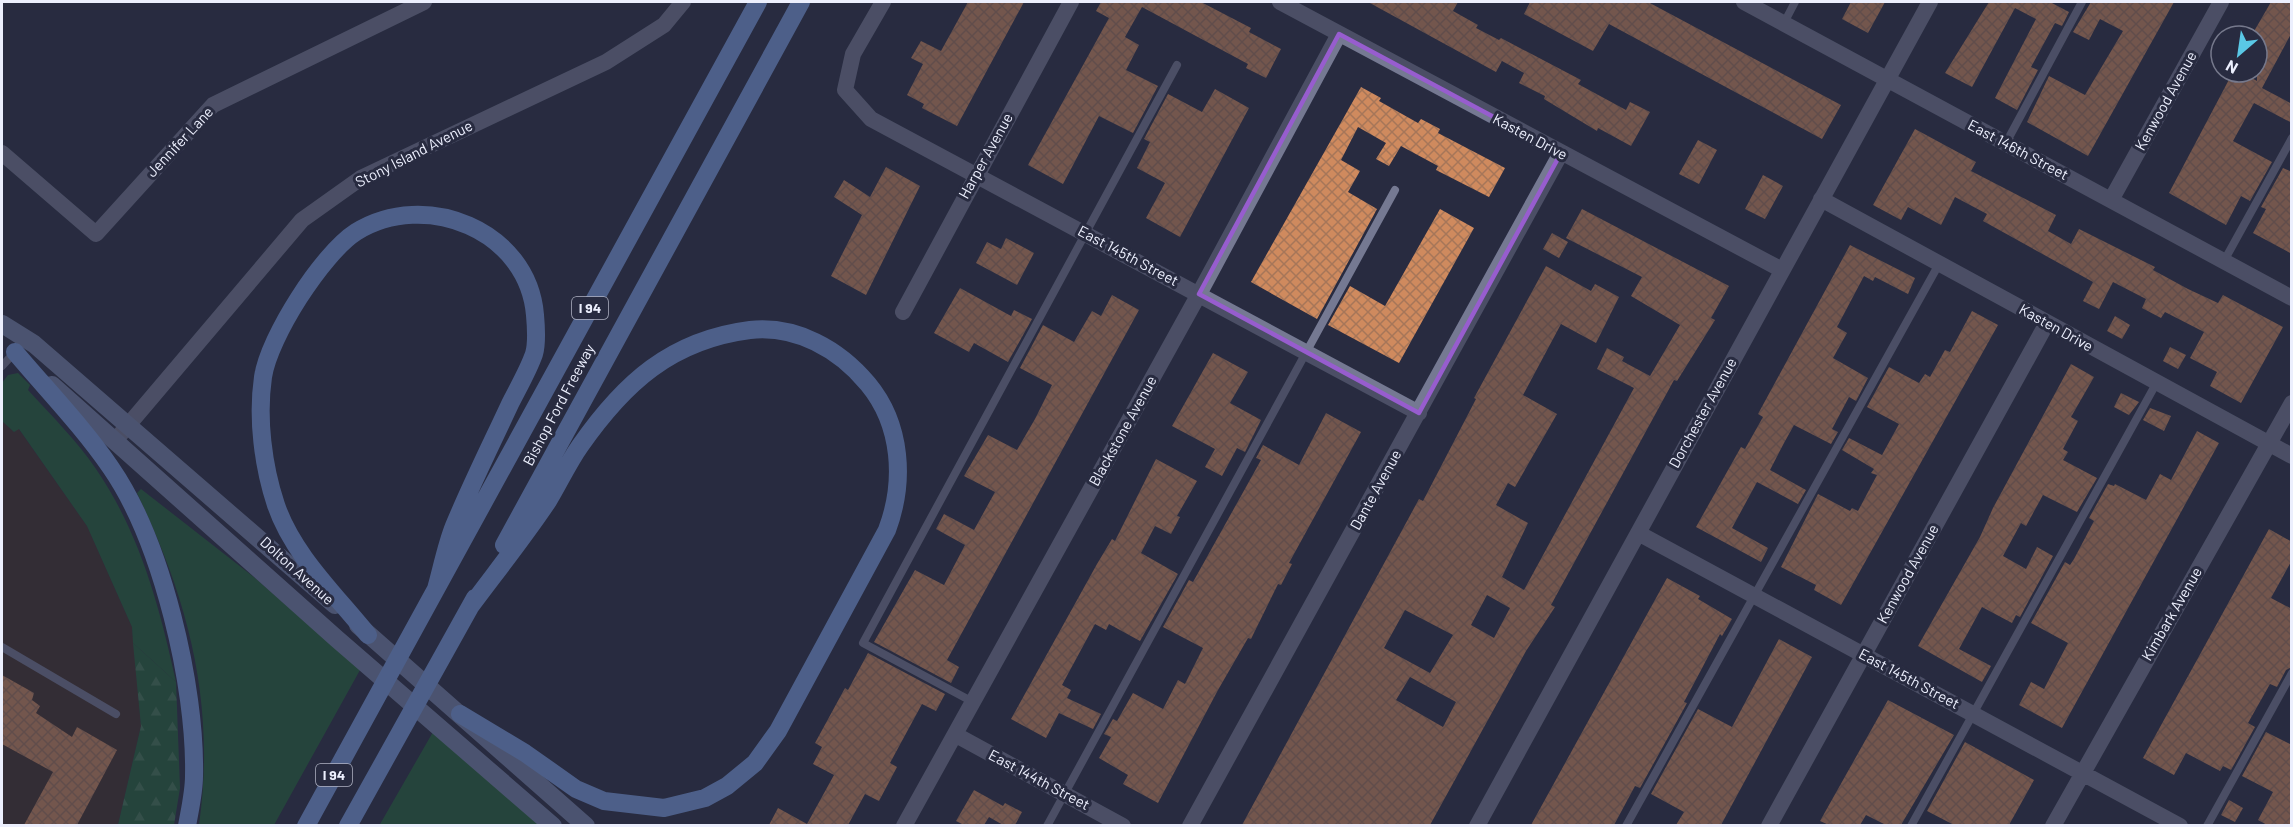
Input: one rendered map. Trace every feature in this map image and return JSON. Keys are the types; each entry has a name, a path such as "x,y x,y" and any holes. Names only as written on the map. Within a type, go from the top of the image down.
{"highway":[{"name":"Bishop Ford Freeway","path":"306,825 758,2"},
{"name":"Bishop Ford Freeway","path":"348,825 392,750 801,2"},
{"path":"368,635 300,553 276,506 262,441 263,376 283,325 313,276 355,233 390,218 423,214 464,222 498,241 524,275 536,313 534,353 453,529 436,589"},
{"path":"460,714 525,753 576,789 604,801 664,808 705,798 727,786 755,763 778,731 887,530 895,509 897,443 879,397 856,370 833,352 799,333 765,329 723,334 682,348 643,374 605,412 579,447 548,501 470,607"},
{"path":"15,352 111,468 140,522 160,576 190,689 194,777 187,825"}],"street":[{"name":"Jennifer Lane","path":"2,153 96,234 213,105 424,2"},
{"name":"Stony Island Avenue","path":"114,441 302,220 362,178 606,62 664,25 683,2"},
{"name":"East 145th Street","path":"883,2 853,54 845,90 871,119 1419,413"},
{"name":"Harper Avenue","path":"903,312 1071,2"},
{"name":"Kasten Drive","path":"1280,2 1782,270"},
{"name":"East 146th Street","path":"1744,2 2292,298"},
{"name":"Dorchester Avenue","path":"1477,825 1930,2"},
{"name":"Kenwood Avenue","path":"2111,200 2221,2"},
{"name":"Blackstone Avenue","path":"904,825 1199,294 1339,34"},
{"name":"Dante Avenue","path":"1190,825 1561,153"},
{"name":"Kasten Drive","path":"1821,199 2292,456"},
{"name":"Kenwood Avenue","path":"1769,825 2047,323"},
{"name":"Dolton Avenue","path":"2,324 34,344 586,825"},
{"name":"Dolton Avenue","path":"2,337 15,352 114,441 554,825"},
{"name":"Kimbark Avenue","path":"2053,825 2292,403"},
{"name":"East 145th Street","path":"1638,533 2180,825"},
{"name":"East 144th Street","path":"956,735 1123,825"}],"lane":[{"path":"1784,23 1795,2"},
{"path":"2006,143 2082,2"},
{"path":"974,702 863,642 1177,65"},
{"path":"2224,261 2292,138"},
{"path":"1047,825 1395,190"},
{"path":"1626,825 1939,264"},
{"path":"2,366 15,352"},
{"path":"1911,825 2157,382"},
{"path":"2,646 116,714"},
{"path":"2207,825 2292,673"}],"highlighted area":[{"path":"1339,34 1561,153 1419,413 1199,294"}],"shaded area":[{"path":"2,421 14,432 18,428 87,526 132,627 141,726 118,825 2,825"}],"green space":[{"path":"18,373 30,385 28,390 64,428 89,459 125,519 155,599 176,682 133,643 132,627 87,526 19,429 14,432 2,421 2,383 8,375"},
{"path":"141,489 255,578 360,670 274,825 199,825 204,738 201,696 194,654 171,574 137,493"},
{"path":"133,643 176,682 180,788 174,825 118,825 141,726"},
{"path":"433,732 539,825 379,826"}],"building":[{"path":"968,2 1024,2 957,126 922,108 924,104 907,95 923,64 911,58 921,41 941,51"},
{"path":"1101,2 1201,2 1251,28 1249,32 1281,49 1266,78 1246,68 1248,64 1142,7 1125,37 1139,45 1126,70 1158,86 1133,133 1099,116 1063,184 1028,165 1109,18 1096,11"},
{"path":"1368,2 1458,2 1453,11 1478,25 1476,28 1499,40 1501,38 1581,80 1578,84 1626,110 1630,102 1650,112 1631,146 1598,128 1597,131 1544,99 1545,96 1519,83 1524,73 1502,61 1496,72"},
{"path":"1530,2 1648,2 1841,105 1822,139 1609,24 1593,51 1524,14"},
{"path":"1851,2 1885,2 1868,33 1842,19"},
{"path":"1989,2 2050,2 2069,12 2062,26 2055,23 2031,67 2038,70 2017,110 1995,98 2036,19 2015,8 1972,87 1945,73"},
{"path":"2091,2 2174,2 2088,156 2027,122 2049,76 2085,95 2123,31 2100,19 2089,40 2073,32"},
{"path":"2271,2 2292,2 2292,32 2269,75 2269,24 2258,24"},
{"path":"2227,84 2264,84 2262,88 2292,104 2292,123 2254,103 2233,141 2272,162 2250,201 2241,196 2226,225 2169,193"},
{"path":"1361,87 1381,98 1379,101 1418,123 1421,119 1440,129 1438,133 1505,168 1489,197 1436,170 1438,166 1401,146 1389,166 1376,159 1386,143 1358,127 1341,160 1360,171 1348,192 1377,209 1317,319 1251,282"},
{"path":"1215,89 1249,108 1180,237 1146,218 1165,183 1137,168 1150,142 1144,139 1168,94 1202,112"},
{"path":"1915,129 1976,162 1971,171 2056,215 2048,231 2071,244 2079,229 2155,267 2153,270 2188,289 2218,303 2223,295 2283,327 2241,403 2210,386 2217,372 2190,358 2204,332 2165,312 2161,318 2142,308 2146,299 2113,282 2099,309 2083,301 2093,282 1983,221 1987,214 1955,197 1941,225 1908,207 1901,220 1873,205"},
{"path":"1698,140 1717,150 1699,184 1679,174"},
{"path":"886,167 920,186 866,295 831,276 862,215 834,197 844,180 870,197"},
{"path":"2283,168 2292,172 2292,254 2253,233 2266,209 2261,207"},
{"path":"1763,175 1783,186 1765,219 1745,209"},
{"path":"1440,209 1474,228 1399,363 1328,325 1350,286 1385,306"},
{"path":"1582,209 1729,286 1711,318 1715,320 1677,381 1674,380 1551,605 1555,607 1526,651 1430,825 1242,825 1419,499 1423,501 1476,399 1474,398 1546,266 1591,291 1595,284 1619,297 1596,343 1561,324 1523,395 1557,414 1515,487 1508,483 1496,505 1528,523 1502,577 1524,590 1634,388 1597,369 1607,348 1624,357 1622,361 1650,376 1680,325 1631,296 1642,277 1566,238","holes":["1487,595 1510,608 1494,638 1471,625","1405,610 1453,635 1430,673 1384,648","1410,677 1456,702 1443,727 1396,700"]},
{"path":"1552,233 1568,242 1559,258 1543,249"},
{"path":"1006,238 1034,253 1017,285 976,263 987,242 1001,249"},
{"path":"1850,245 1915,278 1908,294 1875,277 1873,281 1864,276 1837,327 1847,333 1833,358 1868,378 1856,401 1849,397 1832,429 1838,432 1831,444 1794,425 1770,470 1806,490 1798,504 1757,482 1732,528 1768,548 1761,562 1696,527 1741,447 1745,449 1763,417 1758,414"},
{"path":"960,288 1011,316 1014,310 1032,319 1008,362 974,343 969,352 934,333"},
{"path":"1112,295 1139,310 947,660 959,667 951,683 874,642 915,570 944,585 965,545 936,529 944,514 974,530 995,492 964,476 988,435 1017,450 1035,419 1052,385 1020,368 1043,325 1074,342 1092,311 1101,316"},
{"path":"1972,311 1998,325 1841,605 1814,590 1816,585 1781,567 1818,494 1850,511 1852,508 1858,511 1877,475 1871,473 1874,469 1842,450 1849,438 1882,455 1899,424 1867,407 1889,367 1919,383 1925,374 1930,377 1945,350 1950,352"},
{"path":"2115,316 2130,325 2122,339 2107,331"},
{"path":"2170,347 2186,355 2178,369 2163,361"},
{"path":"1213,353 1248,372 1230,403 1261,420 1245,452 1237,448 1222,476 1205,467 1215,449 1172,426"},
{"path":"2071,364 2094,377 2071,417 2078,421 2063,449 2068,452 2063,460 2097,478 2077,512 2043,495 2026,526 2021,523 2003,556 2026,569 2037,547 2053,556 2020,617 2016,615 2012,623 1982,607 1959,649 1991,666 1982,682 1918,646 1980,537 1993,508"},
{"path":"2121,393 2139,402 2129,415 2114,407"},
{"path":"2150,408 2171,416 2164,431 2143,420"},
{"path":"1326,413 1361,432 1289,563 1292,564 1281,585 1278,584 1251,639 1248,638 1218,690 1158,803 1123,784 1128,775 1099,758 1111,737 1104,734 1113,719 1117,721 1133,693 1163,709 1178,680 1185,684 1203,648 1163,627 1189,580 1193,582 1261,460 1256,458 1263,445 1299,465"},
{"path":"2197,431 2219,443 2062,728 2019,705 2031,682 2044,689 2068,643 2031,623 2065,562 2070,565 2074,559 2094,521 2089,518 2108,484 2114,486 2115,484 2146,500 2160,474 2171,480"},
{"path":"1156,459 1197,481 1177,516 1180,517 1171,534 1155,526 1141,553 1178,574 1140,641 1109,624 1106,630 1095,624 1062,685 1071,690 1067,698 1101,714 1093,729 1059,713 1046,738 1011,719 1097,564 1112,539 1115,541"},
{"path":"2269,529 2292,542 2292,560 2271,598 2292,609 2292,667 2286,670 2277,687 2270,684 2248,723 2255,727 2231,770 2223,766 2220,771 2186,753 2174,775 2143,758"},
{"path":"1667,578 1700,596 1698,599 1732,619 1722,636 1720,634 1684,702 1687,703 1640,788 1635,786 1614,825 1531,825"},
{"path":"1779,639 1812,657 1721,825 1676,825 1684,812 1651,794 1698,709 1732,727"},
{"path":"868,653 945,694 936,711 922,704 890,763 897,767 879,801 865,794 848,825 769,825 778,808 807,824 834,775 813,764 822,747 815,743 845,688 848,690"},
{"path":"2,675 34,693 32,700 40,706 36,713 72,737 77,727 117,750 77,825 24,825 53,772 2,744"},
{"path":"1888,700 1954,735 1901,825 1886,825 1866,815 1860,825 1829,825 1820,821"},
{"path":"2266,732 2292,745 2292,825 2267,825 2258,820 2273,792 2242,776"},
{"path":"1965,742 2034,780 2009,825 1954,825 1927,811"},
{"path":"974,790 1003,806 1005,803 1022,812 1015,825 1003,825 989,817 984,825 964,825 956,821"},
{"path":"2229,800 2243,808 2235,822 2221,815"}]}
